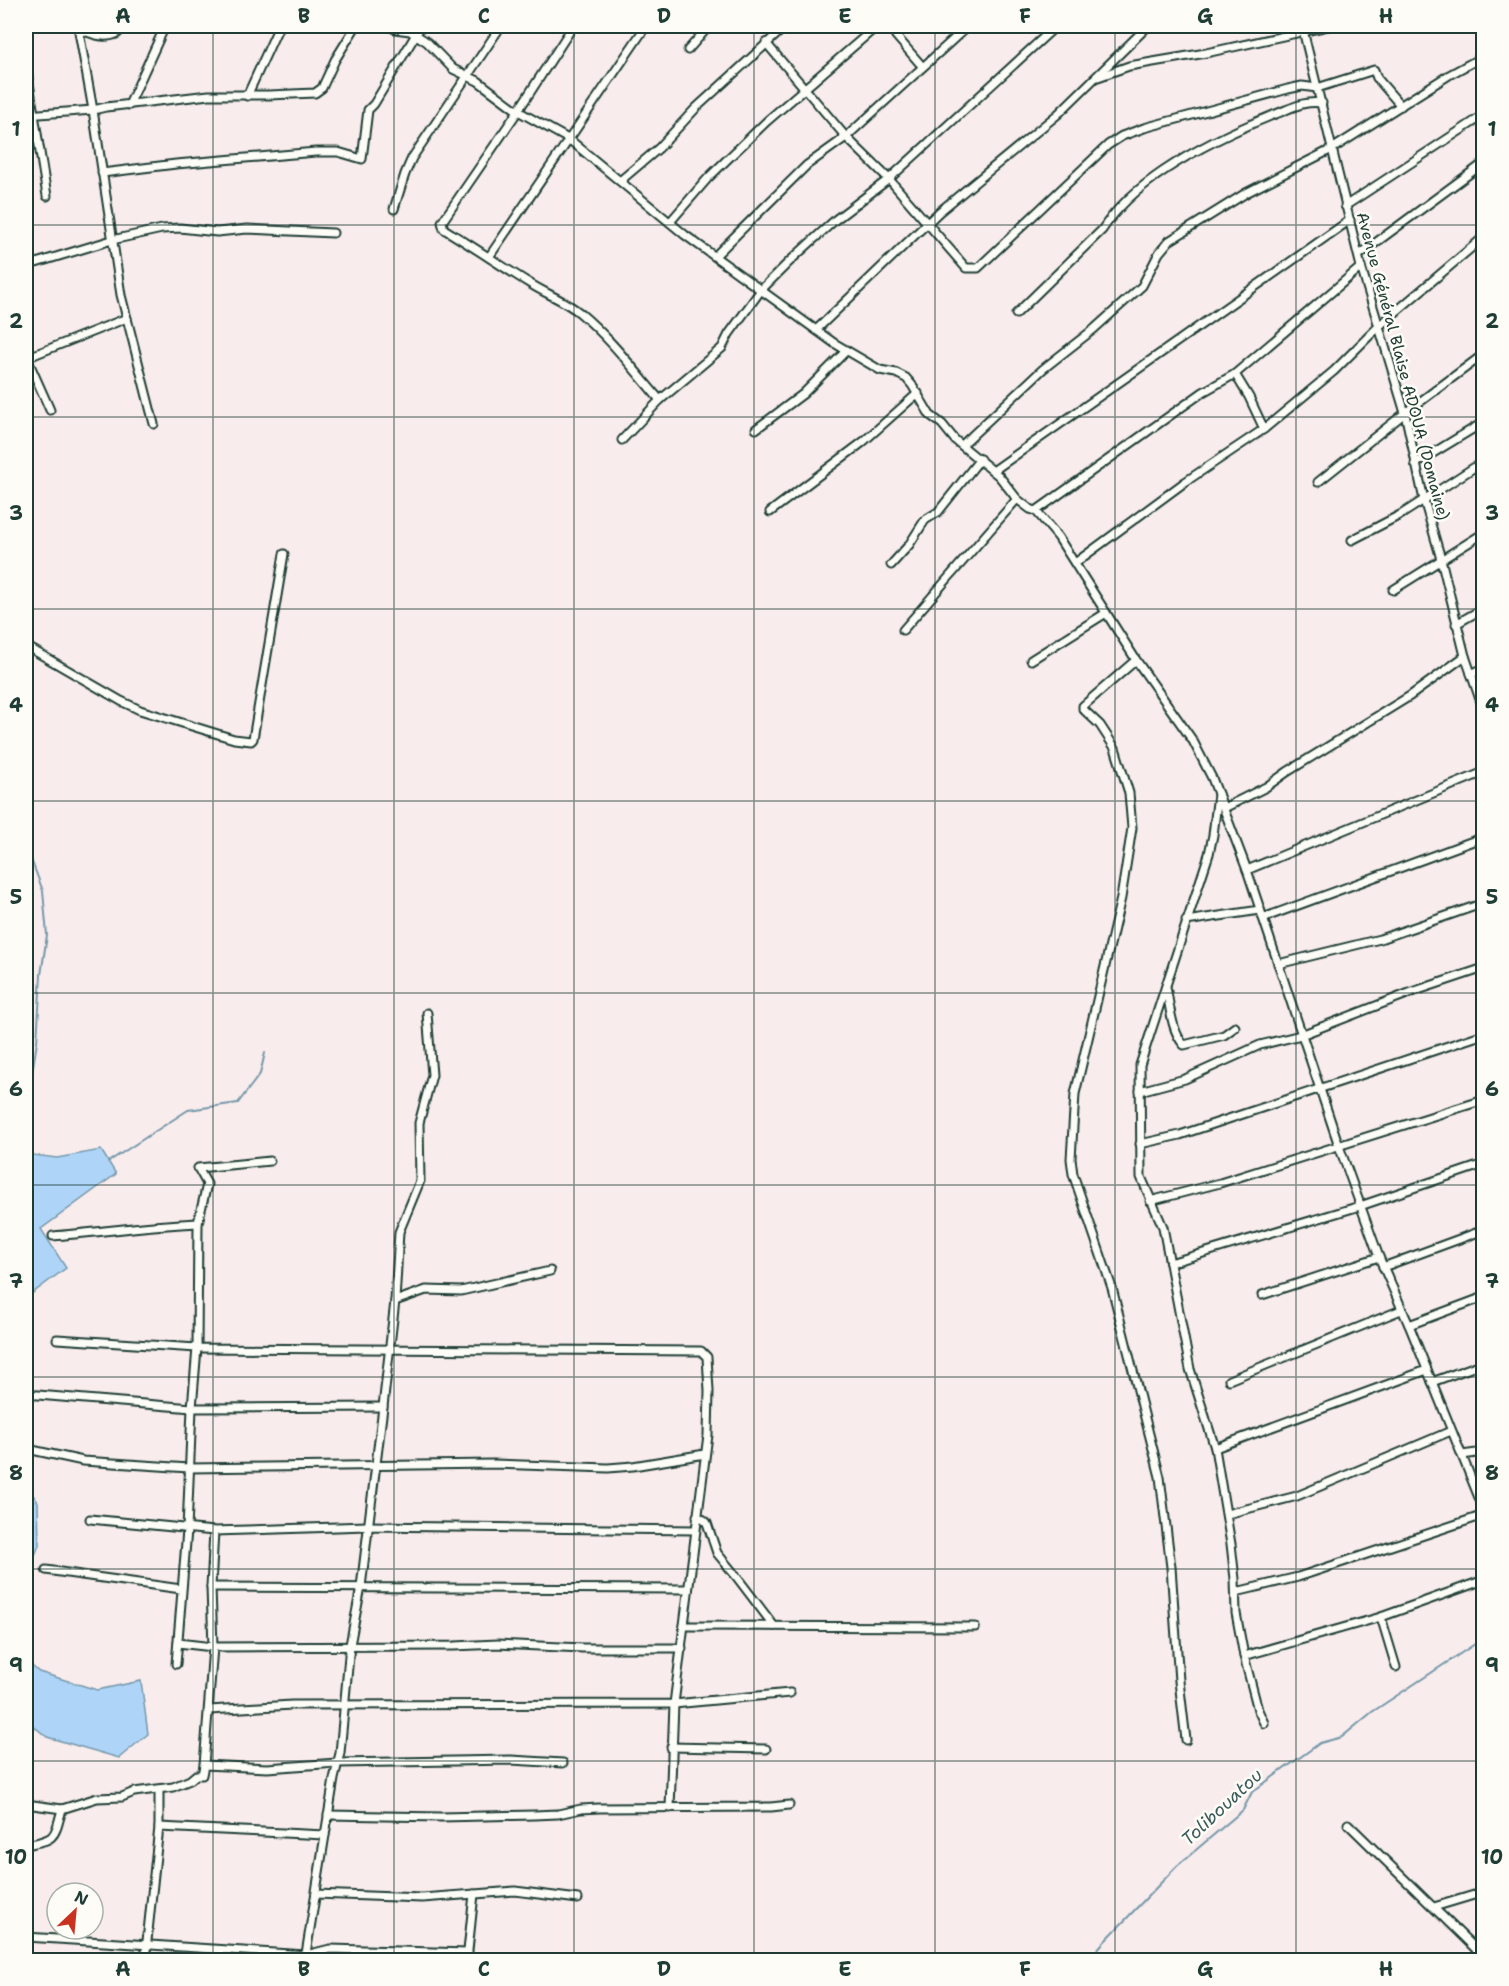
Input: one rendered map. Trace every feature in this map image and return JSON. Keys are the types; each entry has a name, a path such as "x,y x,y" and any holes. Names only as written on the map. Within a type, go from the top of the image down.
{"street":[{"path":"78,27 94,35 110,36 118,33 119,26"},
{"path":"129,105 165,26"},
{"path":"247,96 279,26"},
{"path":"29,115 93,110 209,95 310,94 319,91 356,26"},
{"path":"389,26 415,34 427,42 453,69 491,89 518,111 570,140 670,222 846,351 880,370 896,373 906,378 918,393 930,415 942,423 950,434 993,471 1017,499 1036,511 1058,537 1136,660 1193,741 1207,766 1247,870 1360,1206 1484,1510"},
{"path":"102,173 315,152 338,152 362,159 368,110 374,104 421,26"},
{"path":"394,209 412,158 501,26"},
{"path":"573,26 442,222 444,229 531,285 566,302 580,313 597,328 660,400"},
{"path":"489,256 646,26"},
{"path":"688,50 709,26"},
{"path":"620,182 659,148 696,108 786,26"},
{"path":"670,222 708,178 767,121 877,26"},
{"path":"891,26 896,36 922,66"},
{"path":"715,256 807,165 846,137 968,26"},
{"path":"622,440 660,400 722,348 729,334 761,290 835,220 889,179 1056,26"},
{"path":"816,330 927,223 1058,114 1148,26"},
{"path":"1093,78 1129,66 1303,29 1329,26"},
{"path":"78,27 121,295 154,424"},
{"name":"Avenue Général Blaise ADOUA (Domaine)","path":"1303,29 1361,267 1405,413 1415,464 1456,624 1484,711"},
{"path":"766,43 846,137 889,179 966,268 978,268 1115,140 1144,128 1288,89 1302,86 1317,88 1374,70 1377,78 1401,106"},
{"path":"962,445 1043,369 1094,329 1142,286 1155,259 1169,241 1246,193 1332,148 1449,75 1484,56"},
{"path":"26,64 29,115 47,196"},
{"path":"1016,314 1102,230 1113,214 1180,160 1257,122 1310,101 1322,103"},
{"path":"1345,206 1484,115"},
{"path":"1359,255 1484,163"},
{"path":"993,471 1350,220"},
{"path":"26,266 55,255 147,231 180,228 208,232 247,229 333,233"},
{"path":"1075,563 1185,482 1264,429 1334,370 1378,327 1484,237"},
{"path":"1036,511 1203,392 1235,374 1361,267"},
{"path":"50,410 26,357 127,318"},
{"path":"756,429 803,394 846,351"},
{"path":"1318,482 1484,354"},
{"path":"1235,374 1264,429"},
{"path":"770,512 863,442 918,393"},
{"path":"1415,464 1484,422"},
{"path":"891,565 909,545 925,520 938,512 980,459"},
{"path":"1352,540 1424,500 1484,461"},
{"path":"903,630 1017,499"},
{"path":"1392,590 1484,533"},
{"path":"26,646 140,710 234,739 251,741 284,554"},
{"path":"1456,624 1484,608"},
{"path":"1031,660 1106,613"},
{"path":"1224,808 1266,787 1410,696 1465,656"},
{"path":"1136,660 1083,706 1083,709 1100,725 1115,748 1130,793 1132,828 1121,898 1075,1094 1071,1159 1075,1185 1112,1288 1160,1477 1171,1567 1179,1681 1186,1740"},
{"path":"1471,674 1484,668"},
{"path":"1247,870 1484,772"},
{"path":"1218,792 1209,854 1142,1056 1139,1077 1141,1177 1163,1227 1190,1369 1215,1448 1227,1514 1236,1592 1236,1613 1244,1656 1258,1710 1264,1723"},
{"path":"1263,918 1484,837"},
{"path":"1278,964 1380,939 1484,903"},
{"path":"1186,921 1260,910"},
{"path":"1140,1091 1185,1079 1260,1045 1301,1035 1412,992 1484,968"},
{"path":"1166,985 1178,1037 1184,1045 1224,1035 1235,1028"},
{"path":"305,1958 337,1763 350,1645 361,1587 390,1349 399,1232 420,1181 419,1123 432,1075 427,1014"},
{"path":"1140,1144 1180,1135 1484,1034"},
{"path":"1150,1201 1209,1186 1484,1100"},
{"path":"176,1664 187,1530 197,1348 198,1223 207,1184 198,1168 270,1161"},
{"path":"1170,1263 1360,1206 1484,1164"},
{"path":"53,1236 155,1225 198,1223"},
{"path":"1383,1267 1484,1230"},
{"path":"1262,1295 1379,1257"},
{"path":"395,1301 426,1290 461,1291 550,1271"},
{"path":"1409,1325 1484,1298"},
{"path":"1229,1380 1401,1310"},
{"path":"57,1339 197,1348 701,1351 707,1357 709,1391 705,1454 674,1704 670,1808"},
{"path":"1432,1382 1484,1363"},
{"path":"1215,1448 1427,1370"},
{"path":"26,1394 192,1408 383,1407"},
{"path":"1227,1514 1297,1496 1451,1431"},
{"path":"32,1450 83,1461 189,1468 493,1464 608,1468 705,1454"},
{"path":"1462,1455 1484,1452"},
{"path":"1236,1592 1298,1577 1484,1515"},
{"path":"697,1516 706,1523 717,1553 774,1626"},
{"path":"90,1519 214,1531 367,1526 695,1530"},
{"path":"26,1804 62,1809 97,1798 122,1797 137,1792 159,1790 202,1774 213,1647 211,1587 214,1531"},
{"path":"46,1570 182,1589"},
{"path":"1244,1656 1381,1617 1484,1580"},
{"path":"211,1587 688,1589"},
{"path":"1381,1617 1396,1667"},
{"path":"684,1626 975,1627"},
{"path":"178,1643 213,1647 498,1644 583,1648 682,1648"},
{"path":"209,1710 344,1705 674,1704 790,1693"},
{"path":"671,1747 766,1749"},
{"path":"204,1765 267,1768 337,1763 511,1760 563,1763"},
{"path":"145,1960 159,1827 159,1790"},
{"path":"328,1815 441,1817 534,1815 558,1814 581,1809 789,1805"},
{"path":"26,1845 46,1841 56,1833 62,1809"},
{"path":"1348,1824 1484,1957"},
{"path":"159,1827 325,1835"},
{"path":"316,1894 422,1898 515,1891 578,1899"},
{"path":"1434,1906 1484,1892"},
{"path":"26,1937 305,1958 330,1949 468,1957 474,1894"}],"water":[{"path":"101,1150 116,1174 41,1229 66,1268 26,1298 26,1154 57,1158"},
{"path":"26,1485 38,1502 39,1545 26,1578"},
{"path":"26,1588 32,1609 26,1640"},
{"path":"26,1661 39,1672 97,1690 141,1681 148,1734 119,1758 47,1737 26,1720"}],"waterway":[{"path":"26,846 43,891 47,935 41,975 37,1042 26,1110"},
{"path":"108,1162 188,1110 238,1103 260,1074 265,1053"},
{"name":"Tolibouatou","path":"1088,1960 1177,1866 1243,1810 1252,1792 1320,1743 1342,1737 1372,1712 1484,1638"}]}
